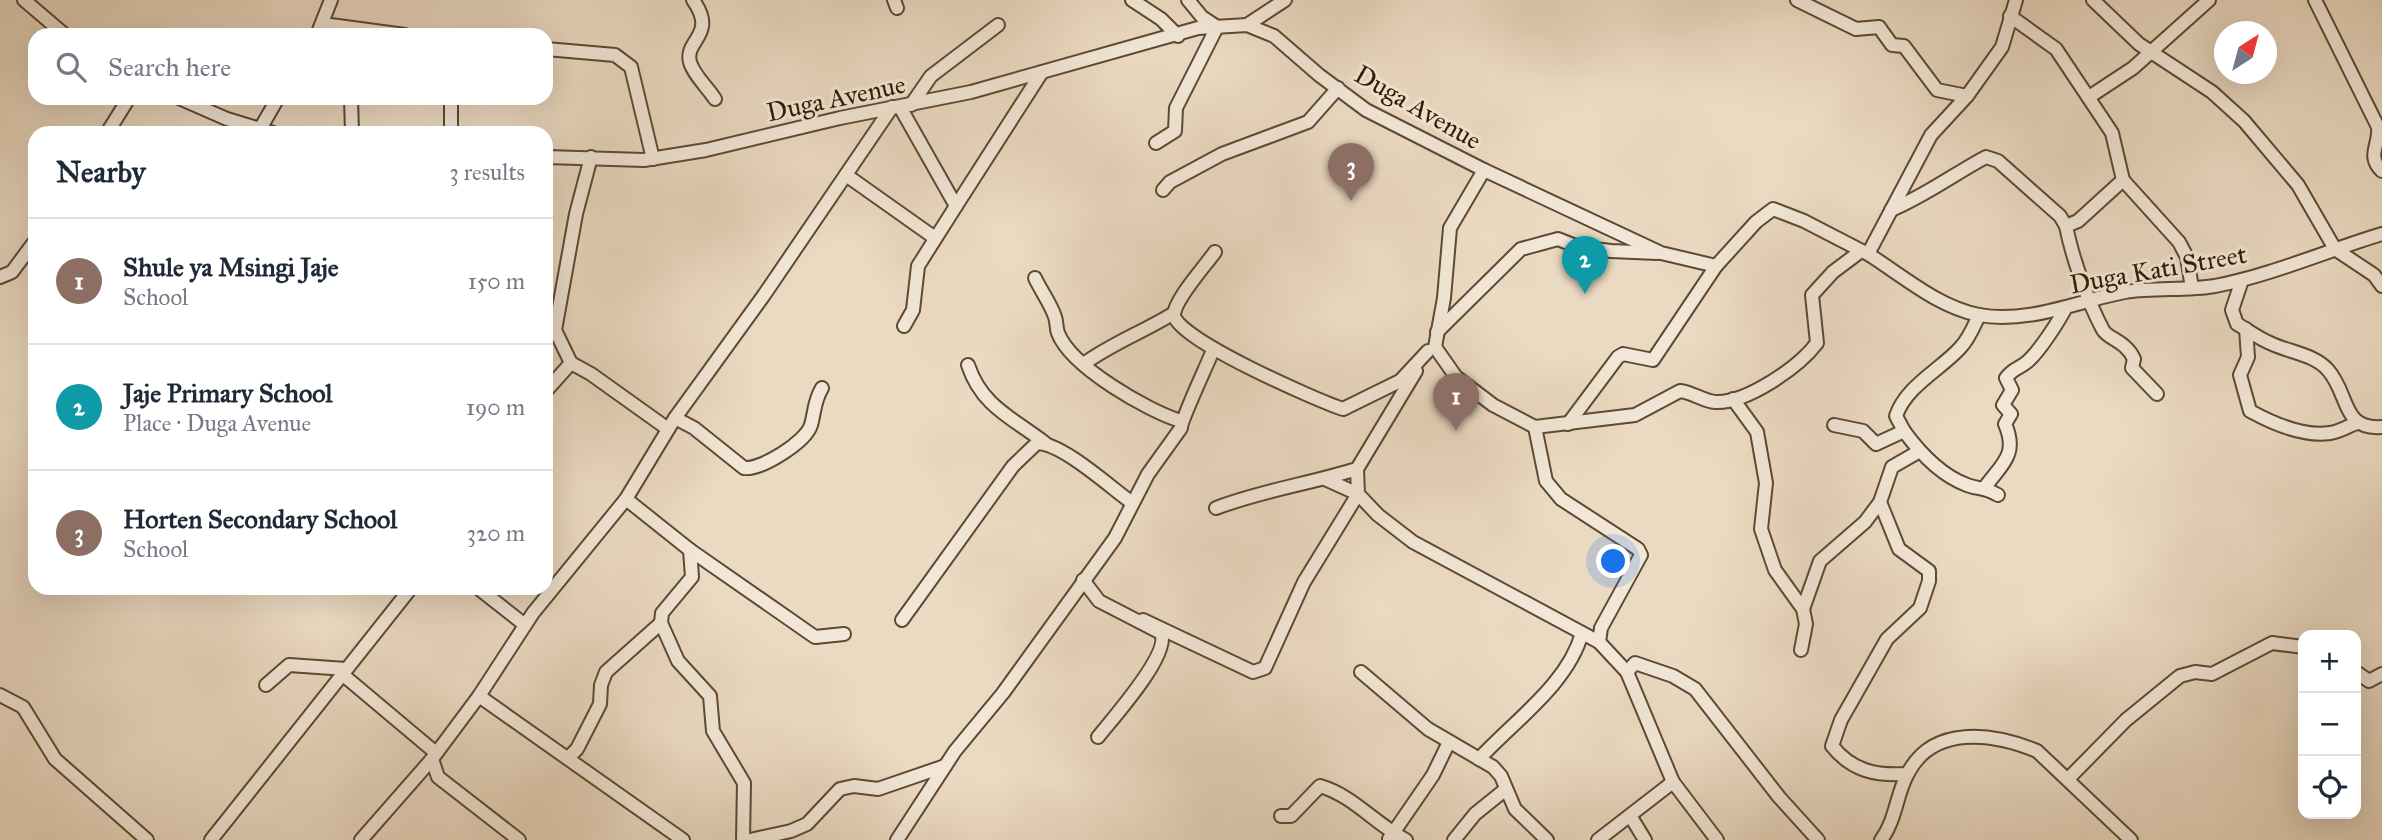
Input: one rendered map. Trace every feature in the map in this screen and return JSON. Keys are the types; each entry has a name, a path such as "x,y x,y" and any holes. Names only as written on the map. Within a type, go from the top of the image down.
{"street":[{"path":"24,0 57,28"},
{"path":"323,28 331,0"},
{"path":"693,0 703,18 702,29 690,53 690,62 715,99"},
{"path":"1132,0 1161,19 1178,36"},
{"path":"1156,143 1175,131 1176,108 1217,27 1202,17 1188,0"},
{"path":"1247,25 1285,0"},
{"path":"1797,0 1856,29 1879,27 1892,45 1904,46 1937,90 1967,96"},
{"path":"1431,349 1456,377 1493,405 1535,427 1635,415 1680,391 1715,402 1733,399 1782,376 1806,358 1817,343 1812,295 1833,272 1864,253 1891,210 1931,135 1967,96 2002,47 2016,0"},
{"path":"2093,0 2151,50 2212,92 2262,139 2298,185 2335,248 2374,275 2382,286"},
{"path":"2089,97 2111,85 2209,0"},
{"path":"2315,0 2378,127 2379,136 2373,154 2374,162 2382,171"},
{"path":"2010,16 2056,49 2089,97 2112,133 2123,180 2179,242 2187,257 2192,288"},
{"path":"553,590 626,499 671,424 846,175 901,106 931,76 998,24"},
{"name":"Duga Avenue","path":"553,157 653,159 706,150 1042,72 1178,36 1217,27 1247,25 1274,36 1366,110 1484,170 1661,253 1716,266"},
{"path":"553,50 615,54 623,58 631,67 653,159"},
{"path":"904,326 913,310 918,266 1042,72"},
{"path":"1163,190 1170,182 1222,154 1308,122 1338,88"},
{"path":"111,126 125,105"},
{"path":"195,105 250,126"},
{"path":"262,126 274,105"},
{"path":"351,105 352,126"},
{"path":"450,105 451,126"},
{"path":"901,106 956,206"},
{"path":"1891,210 1917,200 1946,179 1986,157 1998,160 2066,226 2089,301 2104,333 2129,348 2134,359 2132,368 2157,394"},
{"path":"553,314 591,158"},
{"path":"1143,620 1253,672 1265,668 1304,582 1357,494 1357,470 1431,349 1444,298 1450,228 1484,170"},
{"path":"846,175 935,238"},
{"path":"2066,226 2078,220 2123,180"},
{"path":"1568,424 1618,357 1623,354 1653,360 1716,266 1756,222 1773,209 1804,221 1864,253"},
{"name":"Duga Kati Street","path":"1864,253 1934,298 1979,315 2037,315 2153,288 2192,288 2242,280 2382,234"},
{"path":"1437,333 1521,249 1558,239 1578,247 1661,253"},
{"path":"6,274 28,249"},
{"path":"1085,363 1107,348 1137,336 1174,313 1215,252"},
{"path":"6,274 28,266"},
{"path":"1035,278 1056,318 1058,334 1071,352 1125,397 1154,413 1181,421"},
{"path":"2242,280 2232,310 2237,324 2270,343 2298,352 2326,367 2338,383 2357,423 2366,428 2382,426"},
{"path":"1985,486 2010,454 2013,443 2005,424 2011,414 2003,405 2012,390 2006,378 2012,370 2028,361 2059,322 2066,307"},
{"path":"1174,313 1175,322 1182,330 1213,349 1309,397 1343,409 1400,381 1431,349"},
{"path":"1979,315 1960,349 1928,375 1899,407 1896,416 1918,452 1934,466 1968,486 1985,486 1998,495"},
{"path":"2246,329 2248,357 2241,375 2250,411 2268,421 2312,432 2330,433 2357,423"},
{"path":"553,332 571,363 671,424 694,428 744,468 750,469 776,458 806,434 811,425 813,404 822,388"},
{"path":"897,840 944,766 1003,693 1115,538 1131,502 1181,428 1181,421 1194,400 1213,349"},
{"path":"553,383 571,363"},
{"path":"968,365 981,394 1002,413 1131,502"},
{"path":"1733,399 1757,432 1766,484 1761,529 1768,556 1775,570 1803,609 1806,624 1801,650"},
{"path":"1834,425 1863,431 1877,444 1904,431"},
{"path":"1535,427 1546,481 1561,499 1638,549 1641,555 1601,628 1599,642"},
{"path":"902,620 1013,466 1030,447 1045,443"},
{"path":"1803,609 1820,561 1865,522 1880,502 1892,467 1918,452"},
{"path":"1216,508 1257,492 1357,470"},
{"path":"1325,479 1357,494 1378,515 1413,542 1599,642 1626,672 1673,782 1717,840"},
{"path":"626,499 690,550 816,638 844,635"},
{"path":"1880,502 1899,550 1928,571 1929,582 1913,617 1887,639 1841,720 1832,746 1844,760 1863,771 1907,774"},
{"path":"690,550 692,576 662,613 661,623 678,661 710,696 713,731 744,783 743,840"},
{"path":"1083,580 1099,601 1161,633 1163,638 1162,648 1152,667 1098,737"},
{"path":"211,840 405,595"},
{"path":"487,595 525,625"},
{"path":"361,840 434,756 479,696 525,625 549,595"},
{"path":"569,757 600,704 601,685 607,672 661,623"},
{"path":"1479,759 1563,672 1578,647 1582,633"},
{"path":"2068,779 2126,720 2180,676 2195,672 2212,674 2272,643 2298,646"},
{"path":"1626,672 1635,663 1673,676 1695,689 1779,797 1818,840"},
{"path":"266,685 289,665 344,671 434,756 438,777 519,840"},
{"path":"1361,672 1396,705 1501,776 1515,809 1547,840"},
{"path":"2369,681 2382,674"},
{"path":"2361,675 2382,691"},
{"path":"0,695 23,707 55,758 147,840"},
{"path":"479,696 569,757 682,840"},
{"path":"1881,840 1891,827 1907,774 1924,751 1944,740 1964,735 2022,745 2037,751 2131,840"},
{"path":"1391,837 1433,775 1449,742"},
{"path":"750,840 775,838 807,824 840,789 854,786 878,789 944,766"},
{"path":"1599,840 1673,782"},
{"path":"1281,816 1292,816 1320,786 1353,800 1391,837 1406,840"},
{"path":"1454,840 1475,814 1506,789"},
{"path":"1631,817 1645,840"}],"place":[{"name":"Horten Secondary School","path":"1351,201"},
{"name":"Jaje Primary School","path":"1585,294"},
{"name":"Shule ya Msingi Jaje","path":"1456,431"}]}
